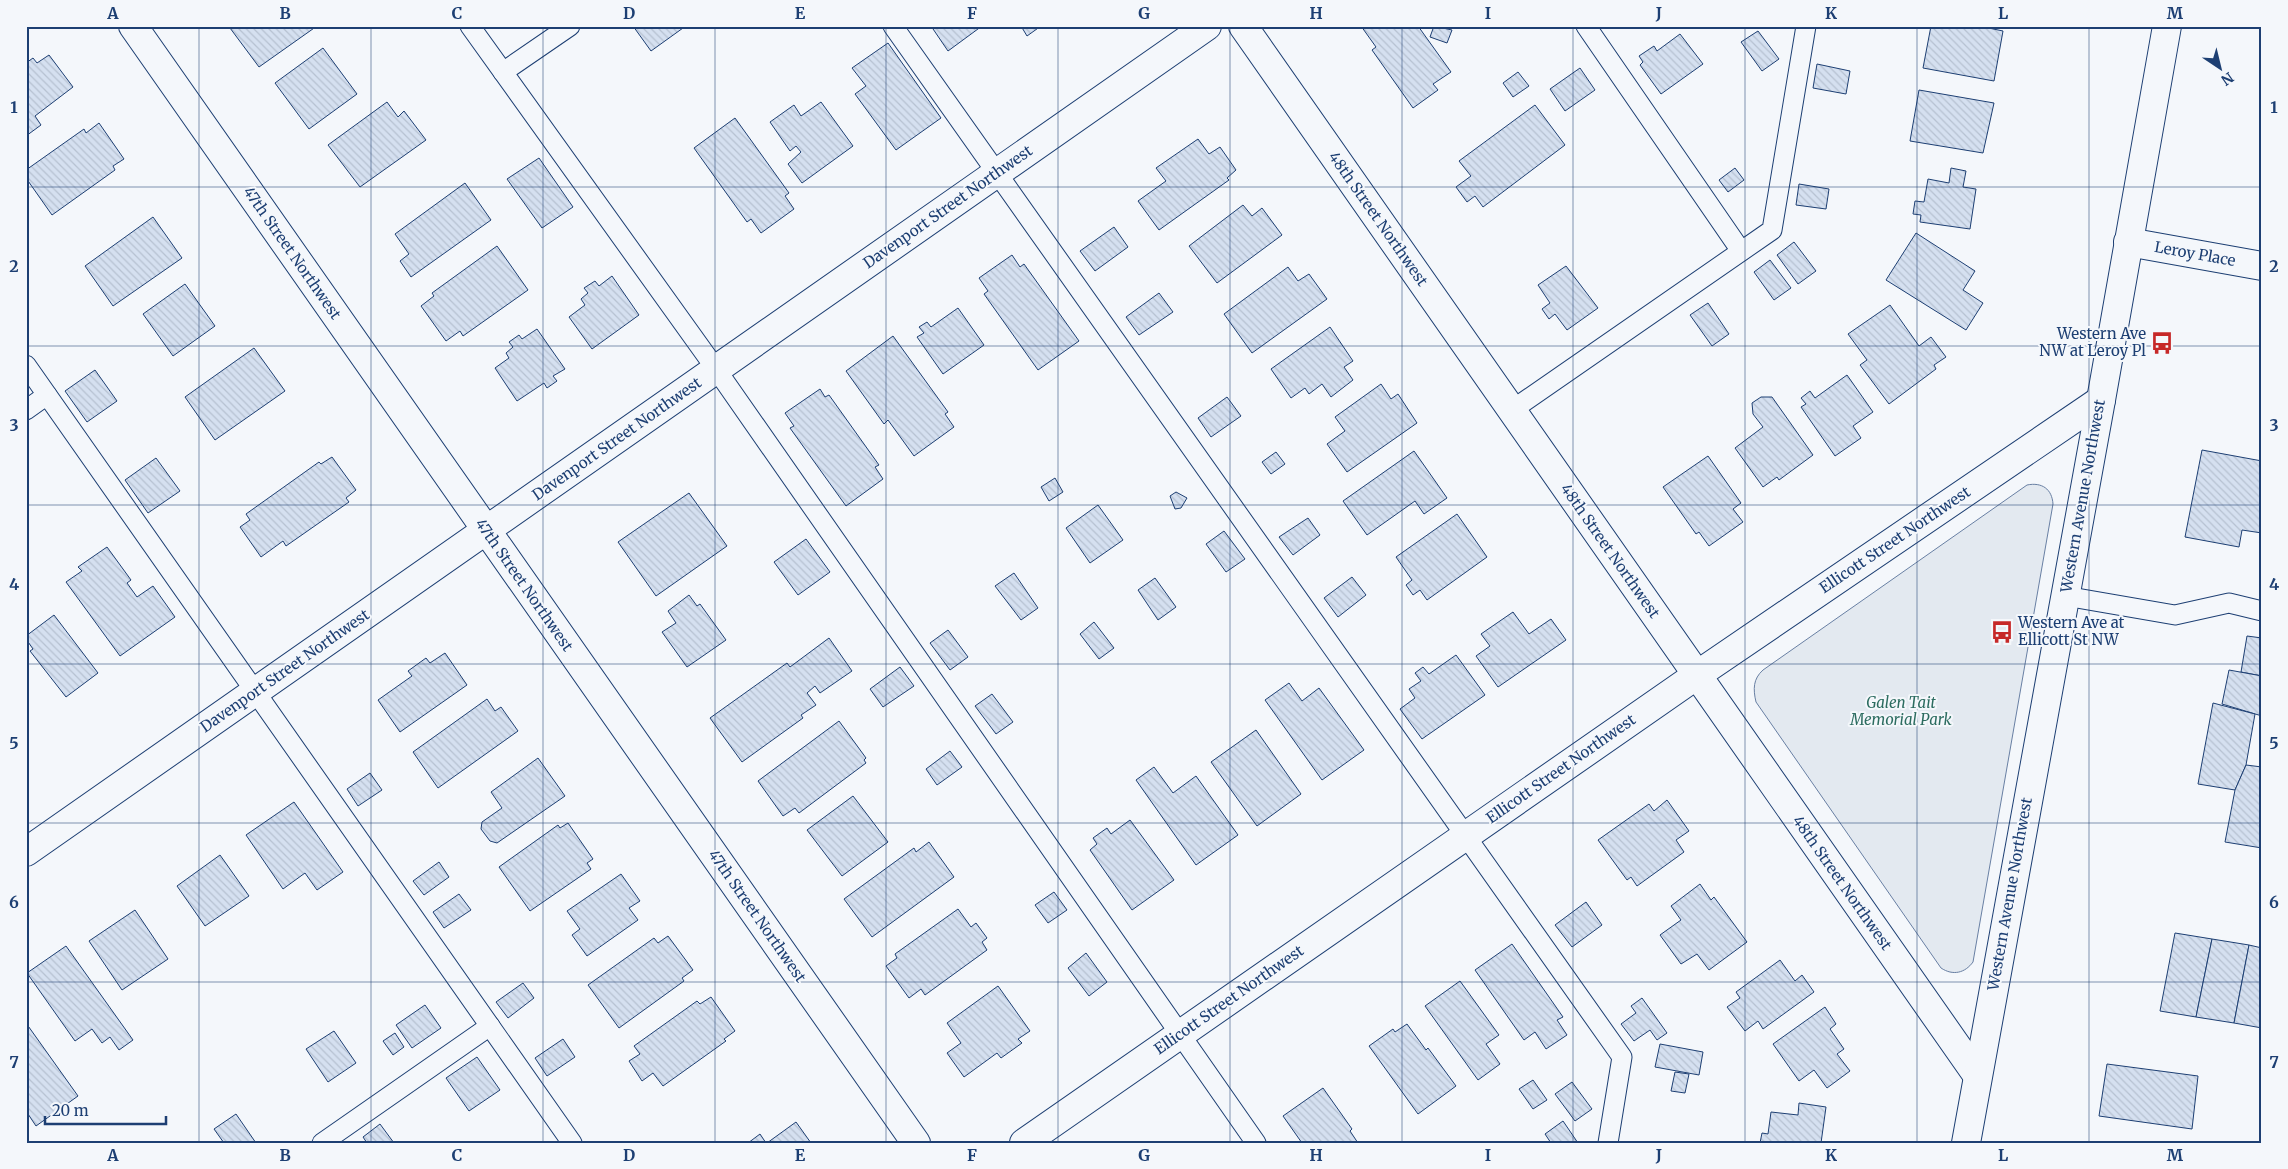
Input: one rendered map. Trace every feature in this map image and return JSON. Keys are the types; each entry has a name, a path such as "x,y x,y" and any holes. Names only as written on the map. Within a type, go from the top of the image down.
{"street":[{"name":"47th Street Northwest","path":"133,26 916,1143"},
{"name":"Davenport Street Northwest","path":"26,852 1207,26"},
{"name":"48th Street Northwest","path":"1243,26 1978,1075"},
{"name":"Western Avenue Northwest","path":"1966,1143 2101,400 2166,26"},
{"name":"Leroy Place","path":"2128,242 2262,266"},
{"name":"Ellicott Street Northwest","path":"1024,1143 1697,675 2101,400"}],"lane":[{"path":"470,26 716,369 1256,1143"},
{"path":"503,72 570,26"},
{"path":"893,26 1467,835 1622,1058 1608,1143"},
{"path":"1586,26 1742,251"},
{"path":"1512,410 1772,230 1806,26"},
{"path":"26,365 572,1143"},
{"path":"26,410 47,395"},
{"path":"2065,596 2175,615 2228,603 2262,610"},
{"path":"322,1143 490,1026"}],"green space":[{"name":"Galen Tait Memorial Park","path":"2032,484 2045,488 2051,494 2053,504 1973,962 1963,971 1954,973 1941,968 1756,702 1755,684 1757,677 1763,670 2027,485"}],"building":[{"path":"233,26 317,26 259,67 230,28"},
{"path":"633,26 681,26 683,28 651,51"},
{"path":"931,26 982,26 948,51"},
{"path":"1021,26 1041,26 1027,36"},
{"path":"1361,26 1418,26 1451,72 1433,84 1438,90 1413,108 1372,50 1376,47"},
{"path":"1434,26 1452,30 1447,43 1430,37"},
{"path":"1931,26 1979,26 2003,31 1994,81 1923,68"},
{"path":"1758,31 1779,59 1762,71 1741,42"},
{"path":"1680,34 1703,64 1661,94 1640,65 1643,62 1639,56 1654,46 1657,51"},
{"path":"888,43 941,118 896,150 855,94 866,86 852,68"},
{"path":"323,48 357,94 309,129 275,83"},
{"path":"49,55 73,87 35,116 41,125 26,136 26,63 33,58 37,63"},
{"path":"1817,64 1850,71 1846,94 1813,88"},
{"path":"1580,68 1595,90 1565,111 1550,89"},
{"path":"1518,72 1529,86 1513,97 1503,83"},
{"path":"1919,90 1994,103 1983,153 1910,141"},
{"path":"387,102 398,117 404,111 426,140 360,187 328,145"},
{"path":"821,102 853,146 802,183 788,164 801,152 796,146 790,151 770,122 794,105 801,116"},
{"path":"1535,105 1565,145 1483,207 1475,196 1467,202 1456,187 1471,176 1459,161"},
{"path":"735,118 789,193 785,196 794,209 761,233 751,219 747,222 694,148"},
{"path":"99,123 124,159 113,166 115,170 52,215 26,178 26,170 84,129 86,133"},
{"path":"1198,139 1209,154 1220,147 1236,170 1227,178 1229,180 1159,230 1138,201 1166,181 1156,168"},
{"path":"539,158 573,207 542,228 507,179"},
{"path":"1735,168 1744,180 1728,192 1719,180"},
{"path":"1951,168 1966,171 1963,187 1976,189 1970,229 1920,222 1921,215 1913,214 1915,201 1924,202 1928,179 1949,183"},
{"path":"465,183 491,220 411,277 400,261 409,254 395,234"},
{"path":"1799,184 1829,189 1826,209 1796,205"},
{"path":"1243,205 1252,216 1262,208 1282,235 1217,283 1189,246"},
{"path":"153,217 182,258 113,306 85,266"},
{"path":"1114,227 1128,247 1095,271 1080,251"},
{"path":"1916,233 1975,271 1963,290 1983,303 1966,330 1886,280"},
{"path":"1794,242 1816,271 1798,284 1777,255"},
{"path":"497,246 528,290 463,336 460,331 446,341 421,306 434,296 432,293"},
{"path":"1012,255 1020,267 1024,264 1079,341 1038,370 984,294 988,291 979,278"},
{"path":"1770,260 1791,288 1774,300 1754,272"},
{"path":"1566,266 1598,308 1567,330 1555,314 1549,319 1542,309 1550,303 1538,285"},
{"path":"1288,267 1298,281 1309,274 1327,299 1252,353 1224,314"},
{"path":"612,276 639,315 592,349 569,317 585,305 581,299 588,293 584,288 595,281 599,286"},
{"path":"185,284 215,326 173,356 143,314"},
{"path":"1159,293 1173,312 1139,335 1126,317"},
{"path":"1708,303 1729,334 1712,346 1690,315"},
{"path":"1890,305 1919,346 1931,337 1946,357 1934,365 1936,369 1889,404 1860,365 1867,360 1848,334"},
{"path":"958,308 984,345 943,374 917,337 924,333 919,327 927,322 931,327"},
{"path":"1330,327 1353,361 1344,367 1353,380 1331,397 1322,384 1309,394 1305,388 1291,398 1271,369"},
{"path":"537,329 565,369 553,376 557,381 547,388 544,383 517,401 495,368 509,358 506,353 513,347 509,342 519,335 522,339"},
{"path":"893,336 948,412 945,414 954,427 914,456 888,420 884,424 846,371"},
{"path":"254,348 285,391 215,440 185,397"},
{"path":"95,370 117,401 87,422 65,391"},
{"path":"1847,375 1873,412 1853,426 1861,438 1835,456 1801,407 1806,404 1801,398 1810,391 1815,398"},
{"path":"1381,384 1391,399 1398,394 1417,423 1347,472 1327,444 1345,431 1335,417"},
{"path":"820,389 825,397 829,395 879,465 875,467 883,479 846,506 790,428 794,426 785,413"},
{"path":"1227,397 1241,416 1211,437 1198,418"},
{"path":"1761,397 1772,397 1813,455 1779,480 1777,477 1763,487 1735,448 1763,427 1753,414 1752,403"},
{"path":"2202,450 2262,461 2262,533 2242,530 2239,547 2185,537"},
{"path":"1414,451 1447,498 1424,514 1415,501 1367,535 1343,501"},
{"path":"1276,452 1285,464 1271,474 1262,462"},
{"path":"1708,456 1741,503 1733,509 1743,522 1709,546 1699,532 1696,534 1663,487"},
{"path":"332,457 356,490 346,498 349,502 286,546 283,541 261,557 240,527 250,520 246,514 319,462 321,464"},
{"path":"156,458 180,491 148,513 125,480"},
{"path":"1055,478 1063,492 1049,501 1041,487"},
{"path":"1176,492 1187,498 1181,508 1175,509 1170,496"},
{"path":"689,493 727,546 656,596 618,542"},
{"path":"1098,505 1123,540 1090,563 1066,528"},
{"path":"1457,514 1487,557 1427,600 1420,590 1413,595 1406,585 1412,580 1396,557"},
{"path":"1308,518 1320,535 1293,555 1279,537"},
{"path":"1224,531 1245,559 1226,572 1206,544"},
{"path":"806,539 830,572 798,595 774,562"},
{"path":"107,547 131,580 127,583 137,597 153,586 175,617 120,656 66,582 82,571 78,567"},
{"path":"1014,573 1038,608 1021,620 995,586"},
{"path":"1352,577 1366,595 1338,617 1324,598"},
{"path":"1155,578 1176,607 1158,620 1138,590"},
{"path":"689,595 697,606 700,604 726,640 687,667 662,632 676,623 668,611"},
{"path":"1513,612 1529,634 1551,619 1566,640 1498,687 1476,656 1490,646 1481,634"},
{"path":"54,615 98,673 66,697 30,651 33,649 26,639 26,636"},
{"path":"1094,622 1114,648 1099,659 1080,634"},
{"path":"948,630 968,657 950,670 930,643"},
{"path":"2247,636 2262,638 2262,676 2241,672"},
{"path":"829,638 852,671 820,693 815,686 807,693 816,705 801,715 803,718 742,762 710,718 787,663 790,667"},
{"path":"445,653 467,685 400,732 378,700 412,676 408,671 426,658 430,663"},
{"path":"1456,655 1485,695 1422,739 1400,709 1415,698 1409,689 1421,681 1415,673 1423,667 1429,674"},
{"path":"900,667 914,686 883,707 870,689"},
{"path":"2229,670 2262,676 2262,716 2222,704"},
{"path":"1289,683 1302,701 1319,688 1364,750 1322,780 1265,700"},
{"path":"992,694 1013,722 996,734 975,706"},
{"path":"487,699 495,711 501,707 518,731 438,788 413,752"},
{"path":"2213,703 2255,714 2246,765 2235,790 2198,784"},
{"path":"839,721 866,758 864,760 866,763 799,813 795,808 783,816 758,781"},
{"path":"1256,730 1301,794 1257,826 1211,762"},
{"path":"950,751 962,767 937,785 926,769"},
{"path":"538,758 565,796 497,843 490,841 481,829 482,822 502,808 491,792"},
{"path":"2246,765 2262,767 2262,848 2225,842 2235,790"},
{"path":"1154,767 1173,793 1196,776 1238,835 1196,865 1136,780"},
{"path":"370,773 382,790 358,806 347,789"},
{"path":"853,796 888,842 842,876 807,830"},
{"path":"1667,800 1689,831 1676,840 1684,852 1637,886 1631,877 1627,880 1598,840 1649,804 1654,811"},
{"path":"294,802 343,872 317,890 305,873 283,889 246,835"},
{"path":"1130,820 1174,880 1132,910 1090,850 1097,844 1093,838 1107,828 1111,834"},
{"path":"568,823 593,859 587,863 591,869 530,911 499,867 558,825 560,828"},
{"path":"929,842 954,877 872,937 844,899 914,848 916,852"},
{"path":"220,855 249,896 205,926 177,886"},
{"path":"439,862 449,877 424,895 413,881"},
{"path":"621,874 640,901 629,908 638,920 587,956 572,935 580,929 567,911"},
{"path":"1700,884 1711,900 1714,897 1747,942 1709,970 1697,954 1681,964 1660,935 1681,920 1671,906"},
{"path":"1054,892 1067,910 1048,923 1035,905"},
{"path":"459,894 471,910 444,928 433,912"},
{"path":"1586,902 1602,925 1572,947 1555,925"},
{"path":"958,909 971,927 976,923 987,938 982,942 987,950 925,995 921,989 909,998 886,966 897,958 895,954"},
{"path":"135,910 168,959 122,990 89,941"},
{"path":"2175,933 2212,939 2196,1017 2160,1011"},
{"path":"668,936 693,970 682,978 684,981 619,1028 588,985 654,938 658,943"},
{"path":"2212,939 2249,945 2234,1023 2196,1017"},
{"path":"1512,944 1563,1017 1557,1020 1567,1035 1546,1049 1535,1032 1524,1040 1475,970"},
{"path":"2249,945 2262,948 2262,1028 2234,1023"},
{"path":"66,946 133,1040 119,1050 110,1037 102,1043 92,1029 75,1041 27,973"},
{"path":"1086,953 1107,982 1089,996 1068,968"},
{"path":"1780,960 1795,981 1802,975 1814,992 1763,1029 1758,1021 1745,1031 1727,1007 1740,998 1736,992"},
{"path":"1460,981 1499,1035 1486,1044 1500,1064 1478,1080 1425,1006"},
{"path":"523,983 534,998 508,1018 496,1002"},
{"path":"998,986 1030,1031 1018,1039 1022,1043 1001,1058 997,1053 964,1077 947,1053 961,1043 947,1023"},
{"path":"711,997 735,1031 724,1039 726,1041 663,1086 653,1073 642,1081 629,1061 640,1054 634,1046 697,1001 700,1004"},
{"path":"1642,998 1667,1033 1657,1040 1650,1030 1634,1041 1621,1024 1636,1013 1631,1006"},
{"path":"425,1005 441,1028 412,1048 396,1025"},
{"path":"1825,1007 1836,1024 1830,1029 1844,1049 1837,1054 1850,1071 1827,1088 1814,1070 1799,1081 1773,1044"},
{"path":"26,1023 78,1096 36,1126 26,1111"},
{"path":"1407,1024 1426,1050 1428,1048 1456,1086 1418,1114 1369,1046 1393,1029 1395,1032"},
{"path":"334,1031 356,1063 328,1082 306,1049"},
{"path":"395,1033 404,1047 393,1055 383,1041"},
{"path":"563,1039 575,1057 547,1076 535,1058"},
{"path":"1660,1044 1703,1052 1699,1075 1655,1067"},
{"path":"477,1057 500,1090 469,1111 446,1078"},
{"path":"2107,1064 2198,1076 2192,1129 2099,1116"},
{"path":"1675,1072 1689,1074 1685,1093 1671,1091"},
{"path":"1533,1080 1547,1100 1533,1109 1519,1089"},
{"path":"1572,1082 1592,1109 1575,1121 1555,1094"},
{"path":"1323,1088 1352,1129 1350,1131 1358,1143 1302,1143 1283,1116"},
{"path":"1799,1103 1826,1107 1821,1143 1760,1143 1762,1133 1768,1134 1771,1112 1798,1115"},
{"path":"236,1114 256,1143 224,1143 214,1129"},
{"path":"1563,1121 1578,1143 1551,1143 1545,1134"},
{"path":"796,1122 811,1143 767,1143"},
{"path":"380,1124 394,1143 367,1143 363,1137"},
{"path":"760,1134 766,1143 748,1143"}],"place":[{"name":"Western Ave NW at Leroy Pl","path":"2162,343"},
{"name":"Western Ave at Ellicott St NW","path":"2002,632"}]}
